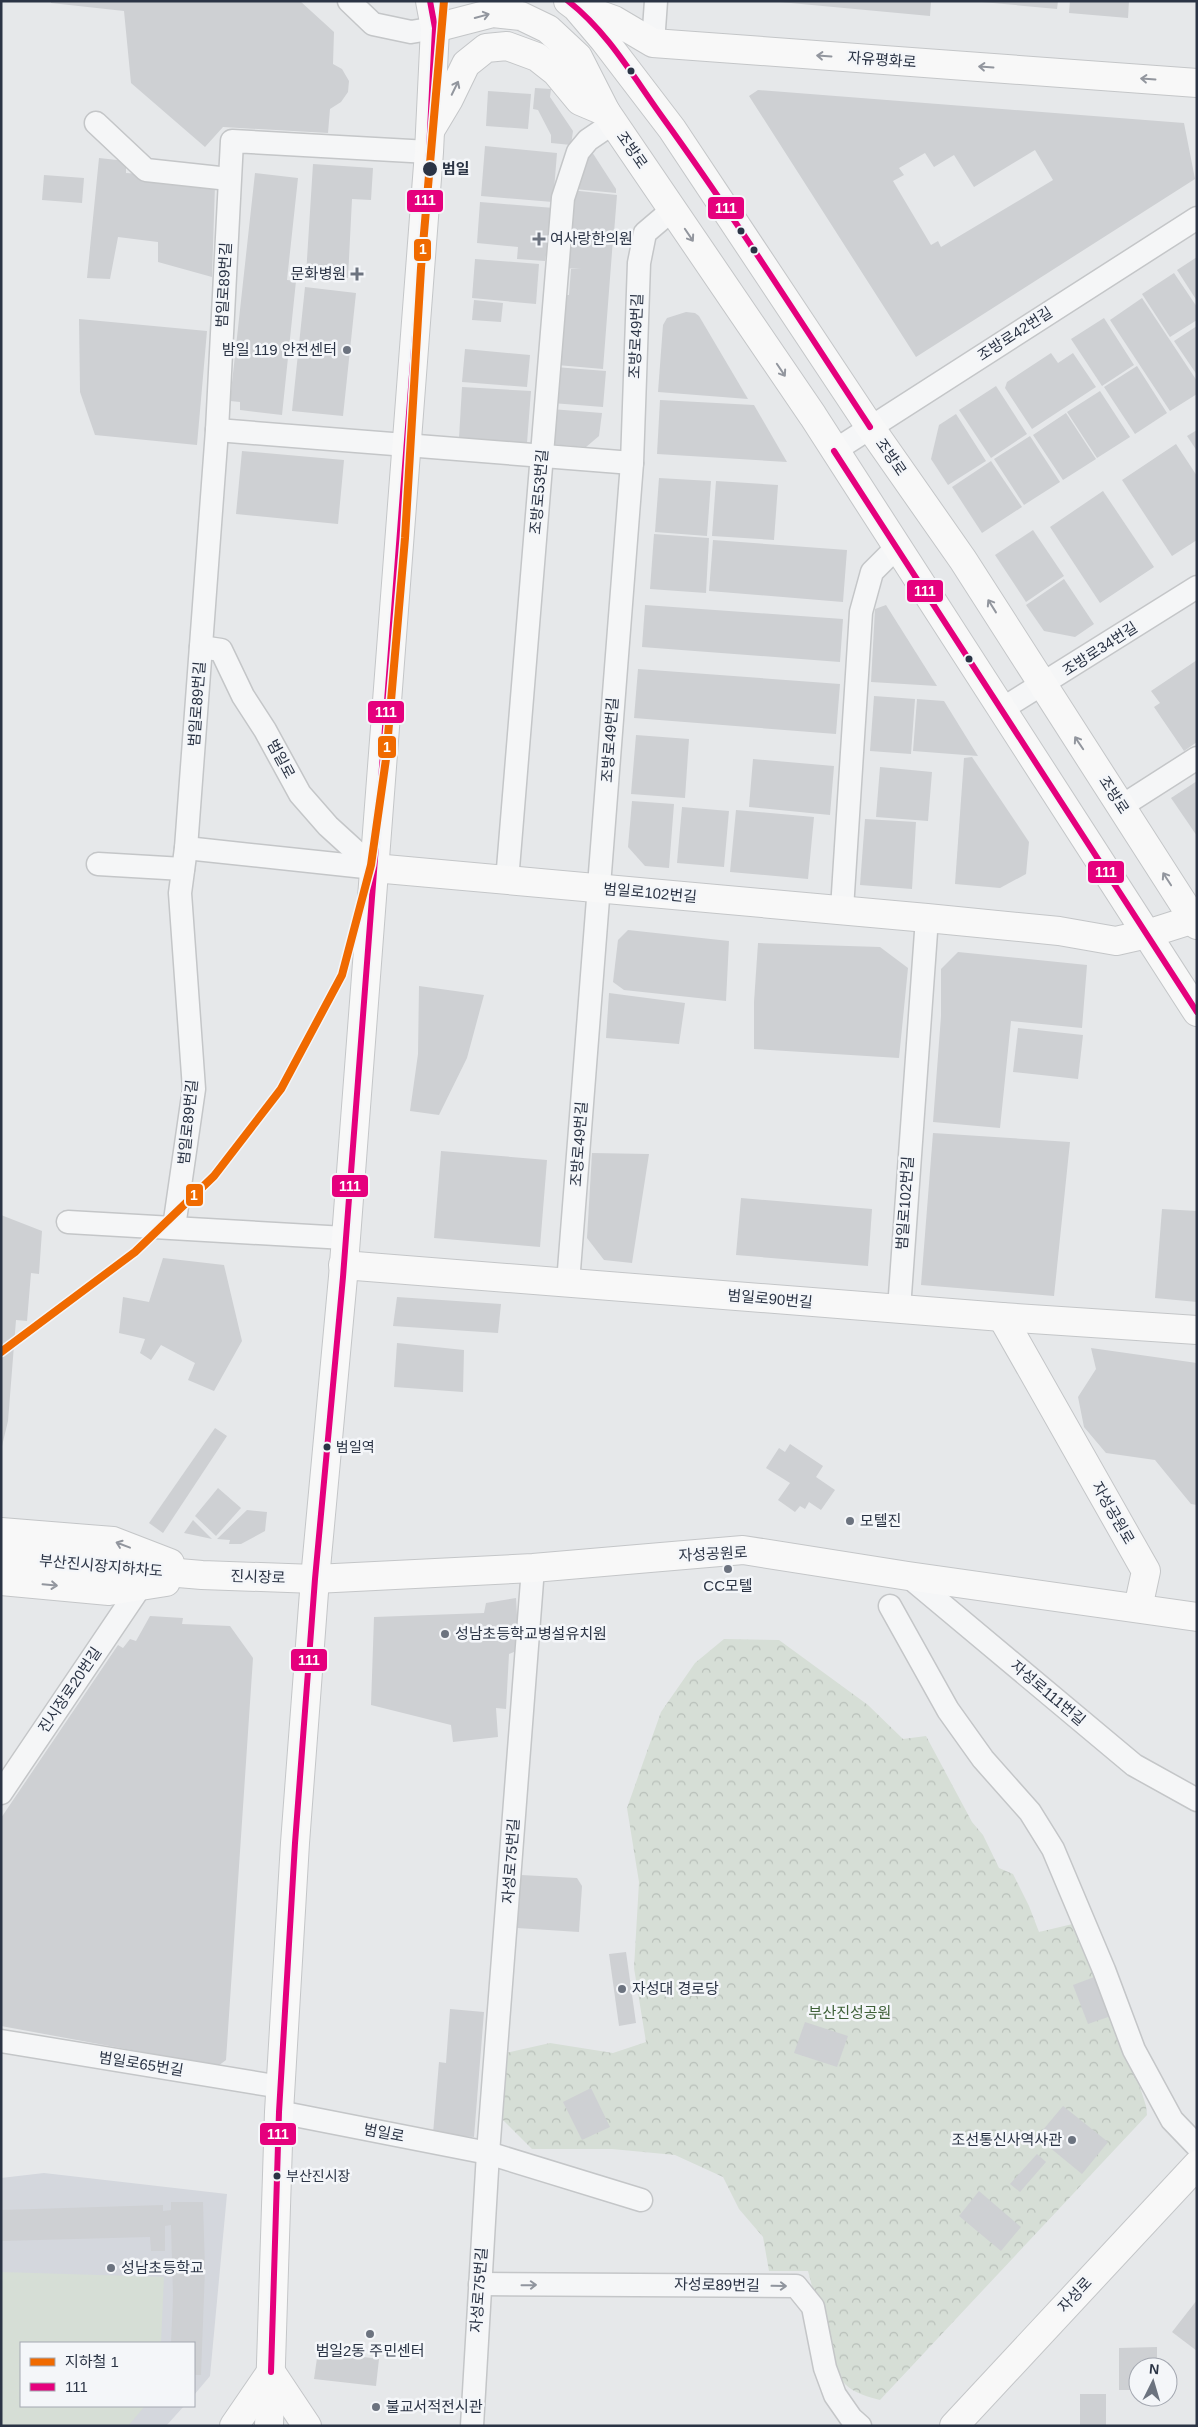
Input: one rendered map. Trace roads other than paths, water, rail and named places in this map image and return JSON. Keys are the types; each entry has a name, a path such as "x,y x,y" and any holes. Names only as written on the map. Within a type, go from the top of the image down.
{"main road":[{"path":"269,2426 280,2099 295,1844 315,1579 343,1265 429,141 435,28 430,1"},
{"path":"435,28 452,1"},
{"name":"조방로","path":"572,4 630,72 672,129 870,427 963,560 1042,686 1196,921"},
{"name":"자유평화로","path":"572,4 614,20 653,43 1197,83"},
{"name":"조방로","path":"435,28 493,13 521,16 548,29 578,56 609,118 813,416 896,548 1197,1012"},
{"path":"429,141 466,64 486,48 507,46 537,57 556,72 580,100 609,118"},
{"name":"범일로102번길","path":"374,868 842,909 1059,931 1116,941 1196,921"},
{"name":"범일로90번길","path":"343,1265 899,1310 1197,1330"},
{"name":"자성공원로","path":"1002,1317 1146,1571 1138,1608"},
{"path":"1,1532 113,1541 202,1575"},
{"name":"자성공원로","path":"315,1579 534,1568 743,1550 908,1576 1197,1617"},
{"name":"부산진시장지하차도","path":"1,1558 202,1575"},
{"path":"1,1581 109,1590 202,1575"},
{"name":"진시장로","path":"202,1575 315,1579"},
{"name":"자성로","path":"954,2426 1197,2165"},
{"path":"234,2426 271,2372"},
{"path":"271,2372 307,2426"}],"street":[{"path":"349,1 373,24 411,32 435,28"},
{"path":"653,43 656,1"},
{"name":"조방로53번길","path":"507,880 563,198 578,152 609,118"},
{"path":"96,123 146,170 229,179"},
{"name":"범일로89번길","path":"174,1227 194,1089 180,893 217,430 232,140 429,141"},
{"name":"조방로49번길","path":"568,1283 632,463 639,263 645,233 672,210"},
{"name":"조방로42번길","path":"834,451 1197,218"},
{"path":"217,430 632,463"},
{"path":"842,909 861,612 872,572 896,548"},
{"name":"조방로34번길","path":"1002,709 1042,686 1197,588"},
{"name":"범일로","path":"201,648 221,650 243,696 266,730 300,794 328,826 374,868"},
{"path":"1122,806 1197,758"},
{"path":"98,864 184,858 374,868"},
{"name":"범일로102번길","path":"899,1310 927,918"},
{"path":"68,1222 345,1238"},
{"name":"자성로75번길","path":"472,2426 488,2153 534,1568"},
{"name":"자성로111번길","path":"908,1576 1134,1765 1197,1800"},
{"name":"진시장로20번길","path":"1,1793 140,1586"},
{"path":"890,1606 948,1710 983,1759 1030,1812 1053,1849 1104,1970 1134,2050 1172,2120 1197,2146"},
{"name":"범일로65번길","path":"1,2041 280,2099"},
{"name":"범일로","path":"280,2099 488,2153"},
{"path":"488,2153 641,2200"},
{"name":"자성로89번길","path":"480,2284 796,2286 813,2307 825,2368 835,2395 856,2422"}],"metro line":[{"name":"1","path":"1,1352 135,1252 214,1176 281,1089 342,975 371,865 386,759 405,538 421,268 444,1"}],"place":[{"name":"범일","path":"430,169"},
{"name":"여사랑한의원","path":"539,239"},
{"name":"문화병원","path":"357,274"},
{"name":"밤일 119 안전센터","path":"347,350"},
{"name":"범일역","path":"327,1447"},
{"name":"모텔진","path":"850,1521"},
{"name":"CC모텔","path":"728,1569"},
{"name":"성남초등학교병설유치원","path":"445,1634"},
{"name":"자성대 경로당","path":"622,1989"},
{"name":"조선통신사역사관","path":"1072,2140"},
{"name":"부산진시장","path":"277,2176"},
{"name":"성남초등학교","path":"111,2268"},
{"name":"범일2동 주민센터","path":"370,2334"},
{"name":"불교서적전시관","path":"376,2407"}],"park label":[{"name":"부산진성공원","path":"850,2013"}]}
